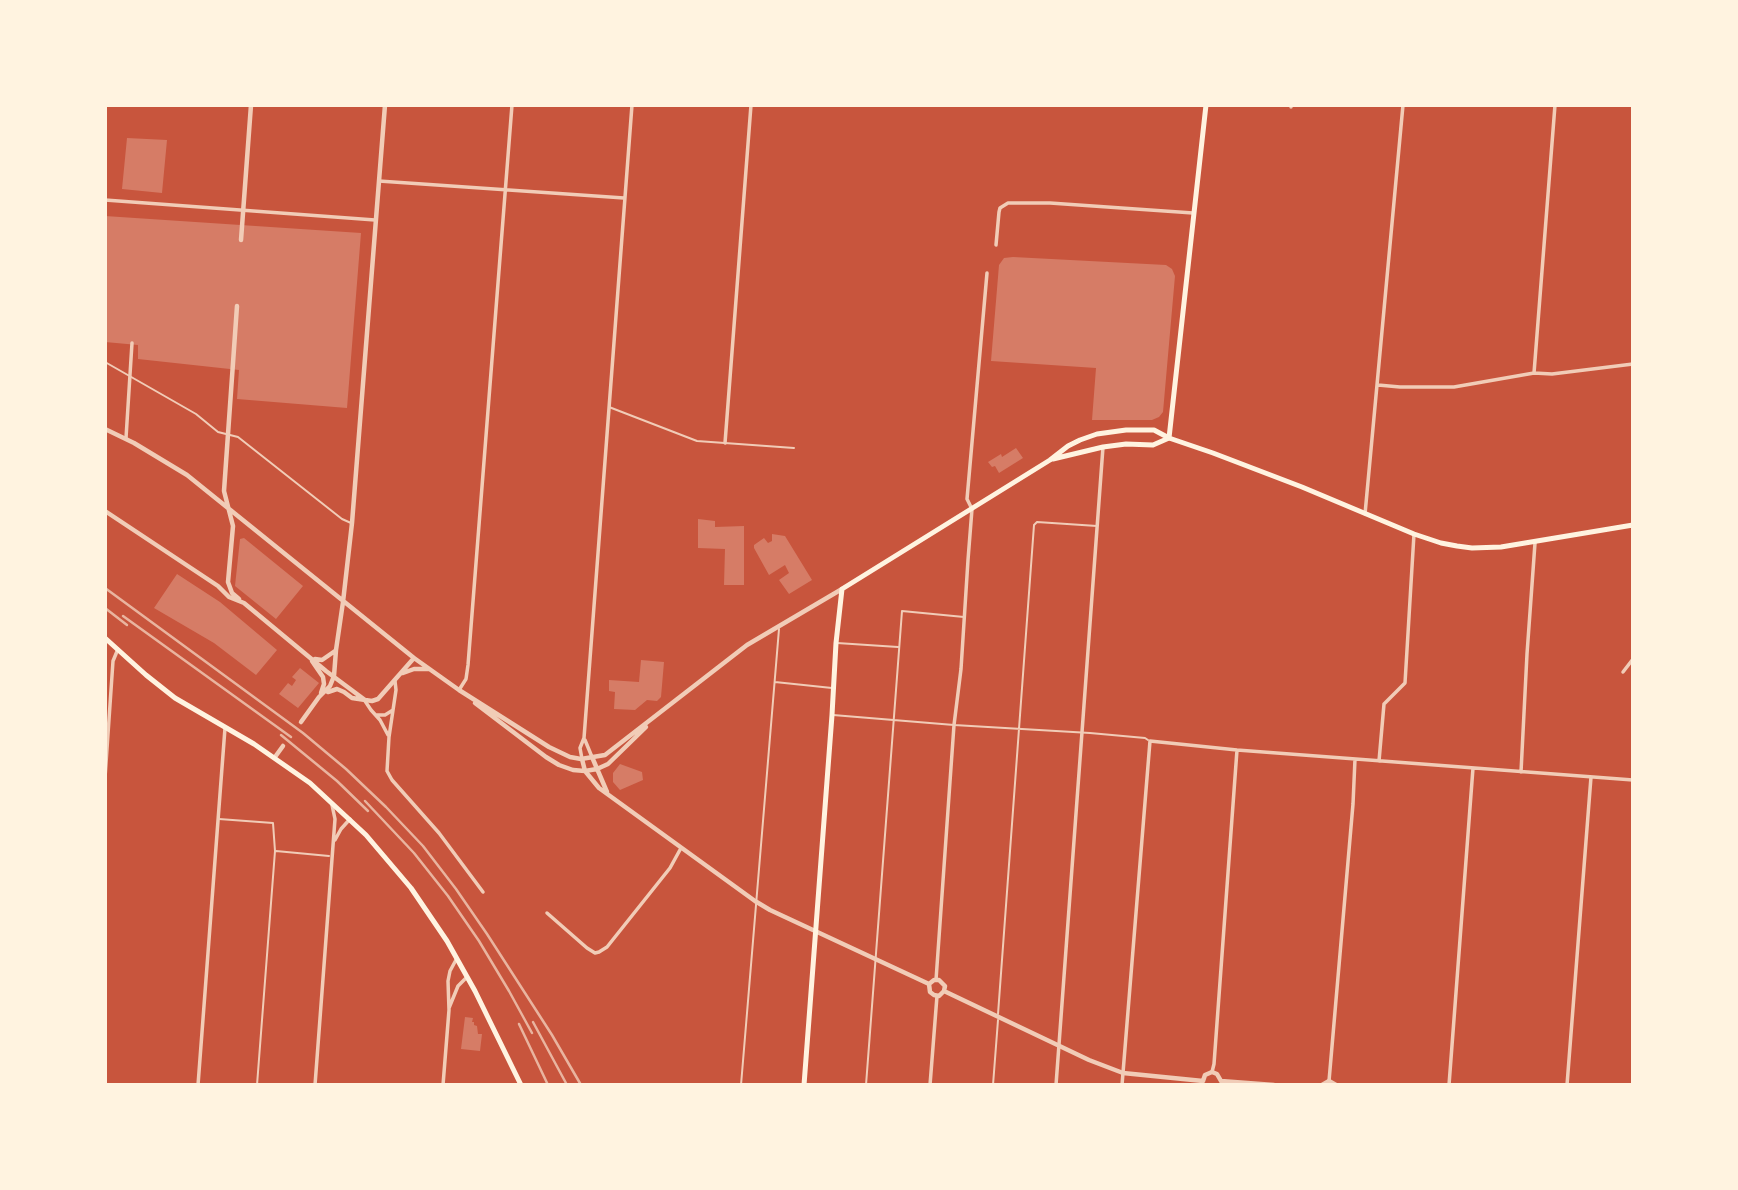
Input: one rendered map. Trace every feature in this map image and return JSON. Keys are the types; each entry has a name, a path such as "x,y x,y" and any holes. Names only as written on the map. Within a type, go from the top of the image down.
{"main road":[{"path":"1169,438 1206,105"},
{"path":"804,1085 842,589 1050,460 1068,446 1088,437 1126,430 1154,430 1441,543 1472,548 1501,547 1633,525"},
{"path":"1050,460 1103,447 1153,445 1169,438"},
{"path":"105,638 175,698 275,757 331,801 383,853 411,888 457,958 521,1085"}],"street":[{"path":"241,240 251,105"},
{"path":"301,722 334,677 352,523 384,105"},
{"path":"459,690 466,679 468,665 512,105"},
{"path":"632,105 584,738 580,748 585,771 608,796 755,901 929,984"},
{"path":"725,443 751,105"},
{"path":"1365,514 1404,105"},
{"path":"1534,373 1555,105"},
{"path":"379,181 624,198"},
{"path":"105,200 375,220"},
{"path":"996,245 1000,208 1008,203 1050,203 1194,213"},
{"path":"936,980 972,509 967,499 987,273"},
{"path":"237,306 224,482 233,533 228,582 232,593 365,700 389,737"},
{"path":"126,438 132,343"},
{"path":"1378,385 1454,387 1534,373 1552,374 1633,364"},
{"path":"105,429 126,438 187,475 414,658 559,765 573,770 597,769 616,757 659,714"},
{"path":"1056,1085 1103,447"},
{"path":"105,511 218,586 229,597 244,603"},
{"path":"1379,761 1384,704 1405,683 1413,534"},
{"path":"1521,772 1535,543"},
{"path":"459,690 560,753 582,759 605,755 747,645 842,589"},
{"path":"105,778 113,661 118,649"},
{"path":"307,655 322,660 336,650"},
{"path":"307,655 323,677 324,684 319,697"},
{"path":"319,697 337,690 352,698 372,701 395,681 414,658"},
{"path":"1623,671 1633,659"},
{"path":"400,675 414,669 430,669"},
{"path":"395,681 387,771 439,833 483,892"},
{"path":"375,715 385,715 393,710"},
{"path":"198,1085 225,728"},
{"path":"584,738 608,796"},
{"path":"1122,1085 1150,741 1633,780"},
{"path":"275,757 283,746"},
{"path":"1212,1072 1237,750"},
{"path":"1329,1082 1355,759"},
{"path":"1449,1085 1473,768"},
{"path":"1567,1085 1591,777"},
{"path":"315,1085 334,842 335,819 331,801"},
{"path":"334,842 341,828 350,819"},
{"path":"547,913 587,948 595,953 599,952 607,947 670,868 681,848"},
{"path":"443,1085 449,1010 448,981 457,958"},
{"path":"449,1010 458,986 467,977"},
{"path":"929,984 936,980"},
{"path":"936,980 943,983 944,991"},
{"path":"929,984 930,992 937,996"},
{"path":"944,991 1106,1068 1123,1073 1204,1083 1207,1073 1212,1072 1217,1074 1220,1083 1274,1085"},
{"path":"937,996 944,991"},
{"path":"930,1085 937,996"},
{"path":"1322,1085 1329,1082 1336,1085"}],"lane":[{"path":"105,362 196,414 218,432 238,437 342,519 352,523"},
{"path":"609,407 697,441 794,448"},
{"path":"993,1085 1034,525 1037,522 1097,526"},
{"path":"866,1085 902,611 964,617"},
{"path":"741,1085 779,625"},
{"path":"836,643 898,647"},
{"path":"774,682 834,688"},
{"path":"832,715 1145,738 1150,741"},
{"path":"218,819 273,823 275,851 257,1085"},
{"path":"275,851 332,857"}],"building":[{"path":"127,138 167,140 162,193 122,189"},
{"path":"105,216 361,233 347,408 237,399 239,370 138,359 138,345 105,342"},
{"path":"1004,258 1166,265 1172,269 1175,276 1163,412 1159,417 1152,420 1092,420 1096,368 991,361 999,265"},
{"path":"1016,448 1023,458 999,473 995,466 992,467 988,462 1001,454 1002,457"},
{"path":"698,519 715,521 715,527 744,526 744,585 724,585 725,549 698,548"},
{"path":"772,534 785,536 812,580 789,594 779,580 789,573 785,565 769,575 754,548 754,545 764,538 768,543 772,541"},
{"path":"244,538 303,586 276,619 235,586 240,539"},
{"path":"177,574 220,602 277,650 256,675 214,643 154,608"},
{"path":"641,660 664,662 661,697 657,701 647,700 635,710 614,709 615,692 609,691 609,680 639,682"},
{"path":"300,668 319,683 298,708 279,694 288,683 292,686 296,680 292,677"},
{"path":"620,764 642,772 643,780 620,790 613,782 613,773"},
{"path":"465,1017 473,1018 472,1022 477,1026 478,1034 482,1034 480,1051 461,1049"}],"railway":[{"path":"105,588 303,733 386,807 423,846 456,889 552,1035 581,1085"},
{"path":"105,608 127,625"},
{"path":"123,616 291,737"},
{"path":"281,735 337,781 368,811"},
{"path":"365,801 414,853 448,896 479,941 532,1033"},
{"path":"533,1022 567,1085"},
{"path":"519,1024 548,1085"}]}
